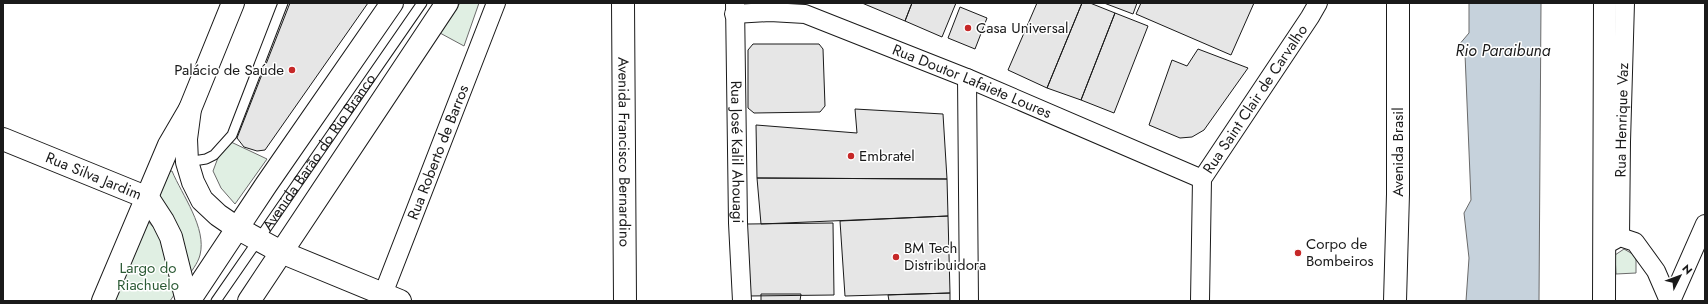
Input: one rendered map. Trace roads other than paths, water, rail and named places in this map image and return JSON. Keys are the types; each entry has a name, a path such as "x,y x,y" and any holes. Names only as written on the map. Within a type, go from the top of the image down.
{"main road":[{"path":"103,301 169,146 190,109 233,3"},
{"name":"Avenida Barão do Rio Branco","path":"188,301 392,3"},
{"name":"Avenida Barão do Rio Branco","path":"249,301 447,3"},
{"name":"Avenida Francisco Bernardino","path":"623,3 625,301"},
{"name":"Avenida Brasil","path":"1395,301 1398,194 1398,3"},
{"path":"1604,301 1605,3"},
{"path":"190,109 186,139 187,162 193,182 202,200 218,215 237,228 281,252 388,299"},
{"name":"Rua Silva Jardim","path":"3,139 148,198 163,221 171,237 188,301"}],"street":[{"name":"Rua Roberto de Barros","path":"388,299 496,3"},
{"name":"Rua Saint Clair de Carvalho","path":"1200,301 1202,179 1314,10 1332,3"},
{"name":"Rua Henrique Vaz","path":"1620,237 1625,3"},
{"name":"Rua Doutor Lafaiete Loures","path":"734,9 805,14 967,78 1202,179"},
{"name":"Rua José Kalil Ahouagi","path":"734,9 738,223 742,301"},
{"path":"967,78 969,301"},
{"path":"1670,301 1705,224"},
{"path":"1604,252 1611,241 1620,237 1635,242 1656,271 1670,301"}],"lane":[{"path":"187,162 206,159 214,155 232,135 283,3"},
{"name":"Avenida Barão do Rio Branco","path":"216,301 422,3"}],"water":[{"name":"Rio Paraibuna","path":"1469,3 1541,3 1539,301 1466,301 1469,258 1464,213 1471,200 1465,54 1458,46 1469,33"}],"place":[{"name":"Casa Universal","path":"968,28"},
{"name":"Palácio de Saúde","path":"292,70"},
{"name":"Embratel","path":"851,156"},
{"name":"Corpo de Bombeiros","path":"1298,253"},
{"name":"BM Tech Distribuidora","path":"896,257"}],"park label":[{"name":"Largo do Riachuelo","path":"148,276"}]}
